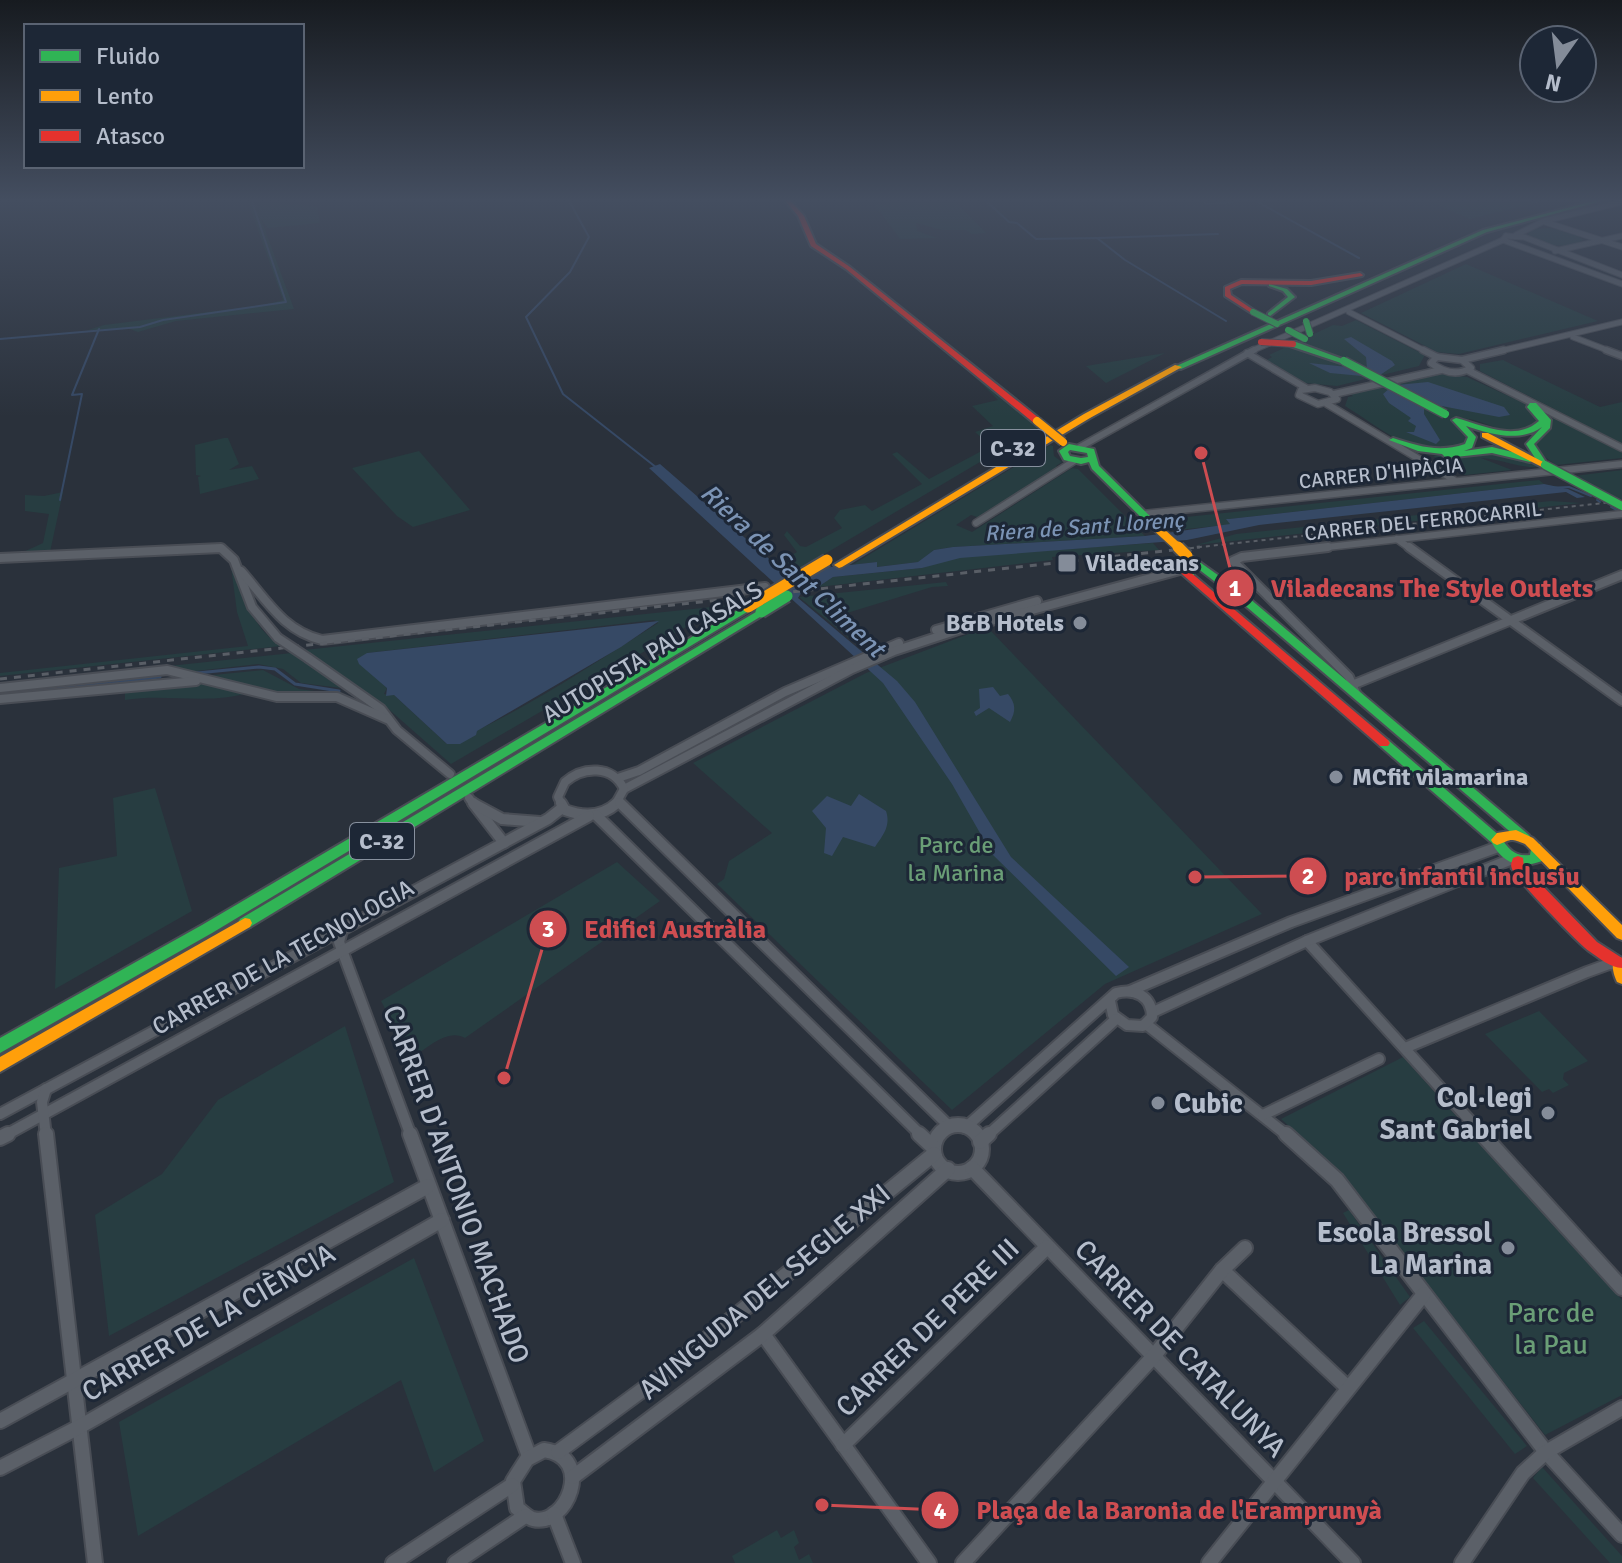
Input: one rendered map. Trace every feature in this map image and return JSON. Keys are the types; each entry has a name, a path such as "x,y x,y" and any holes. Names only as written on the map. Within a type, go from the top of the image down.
{"main road":[{"path":"853,272 1037,421 1079,449 1143,514 1185,563 1299,671 1498,844 1592,946 1620,966"},
{"name":"AUTOPISTA PAU CASALS","path":"0,1065 218,939 761,612 833,562 1091,403 1278,323 1370,272"},
{"name":"AUTOPISTA PAU CASALS","path":"0,1046 207,929 748,607 833,562 1087,416 1217,347 1388,272"},
{"path":"1303,334 1315,312 1391,272"},
{"path":"1362,275 1326,282 1251,281 1227,288 1228,296 1253,312 1303,334 1344,361 1545,465 1621,513"},
{"path":"1234,284 1264,284 1289,293 1292,297 1278,323"},
{"path":"1087,416 1233,348 1261,342 1303,334 1344,361"},
{"path":"1456,420 1499,432 1529,432 1539,429 1544,421 1532,406"},
{"path":"1532,406 1547,420 1546,428 1530,444 1535,456 1545,465"},
{"path":"1392,442 1425,451 1459,451 1469,446 1472,437 1456,420"},
{"path":"1392,442 1434,454 1503,452 1545,465"},
{"path":"1079,449 1076,461 1154,529"},
{"path":"1185,563 1349,683 1387,720 1530,843 1622,934"},
{"path":"1299,671 1320,664"},
{"path":"1365,728 1387,720"},
{"path":"1498,844 1507,834 1530,843 1538,855 1534,861 1515,860"}],"street":[{"path":"1079,449 1249,355 1433,272"},
{"path":"1079,449 1249,355 1435,272"},
{"path":"1590,272 1622,284"},
{"path":"1349,312 1437,357 1466,367 1532,406 1622,448"},
{"path":"1249,355 1306,388 1332,393 1438,368 1466,367 1622,323"},
{"path":"1466,367 1622,323"},
{"path":"1586,334 1622,354"},
{"path":"1573,337 1622,354"},
{"path":"1437,357 1431,361 1438,368"},
{"path":"1306,388 1299,392 1301,398 1330,404 1446,477 1458,481"},
{"path":"1330,404 1337,399 1332,393"},
{"path":"976,523 1076,461"},
{"name":"CARRER D'HIPÀCIA","path":"1143,514 1622,464"},
{"path":"1434,484 1446,481 1446,477"},
{"name":"CARRER DEL FERROCARRIL","path":"1349,683 1233,561 1242,557 1621,513"},
{"path":"1397,539 1622,701"},
{"path":"0,558 221,548 233,557 276,616 308,639 322,640 765,587"},
{"path":"618,778 639,771 785,692 891,649 1185,563"},
{"path":"241,571 242,586 261,621 278,638 375,704 387,719 450,774"},
{"path":"1349,683 1376,675 1622,575"},
{"path":"592,816 619,802 624,789 850,666"},
{"path":"0,688 167,670 277,697 337,697 387,719"},
{"path":"0,699 182,680 218,681"},
{"path":"624,789 618,778 599,770 573,775 559,791 559,803 562,808 592,816 934,1150 948,1169 958,1172 972,1168 981,1157 980,1142 965,1128 950,1127 936,1136 934,1150"},
{"path":"504,843 472,801 502,819 544,822"},
{"path":"619,802 950,1127"},
{"name":"CARRER DE LA TECNOLOGIA","path":"0,1114 544,822 562,808"},
{"name":"CARRER DE LA TECNOLOGIA","path":"0,1138 592,816"},
{"path":"965,1128 1116,993 1130,991 1291,922 1498,844"},
{"path":"1110,1001 1116,1019 1131,1027 1146,1024 1153,1012 1307,941 1515,860"},
{"name":"CARRER D'ANTONIO MACHADO","path":"342,930 339,938 343,950 529,1456"},
{"path":"1307,941 1622,1288"},
{"path":"1405,1048 1587,972 1609,964 1620,966"},
{"path":"1130,991 1146,998 1153,1012"},
{"path":"980,1142 1116,1019"},
{"path":"1146,1024 1263,1115 1337,1180 1546,1452 1622,1535"},
{"path":"1263,1115 1379,1059"},
{"path":"46,1089 42,1102 95,1563"},
{"name":"AVINGUDA DEL SEGLE XXI","path":"558,1452 664,1374 934,1150"},
{"name":"CARRER DE CATALUNYA","path":"972,1168 1353,1563"},
{"name":"AVINGUDA DEL SEGLE XXI","path":"573,1477 763,1334 948,1169"},
{"name":"CARRER DE LA CIÈNCIA","path":"0,1421 428,1186"},
{"name":"CARRER DE LA CIÈNCIA","path":"0,1468 81,1426 442,1220"},
{"name":"CARRER DE PERE III","path":"843,1445 1047,1247"},
{"path":"963,1563 1153,1357 1222,1270 1245,1248"},
{"path":"1222,1270 1348,1388"},
{"path":"1209,1563 1424,1294"},
{"path":"763,1334 929,1563"},
{"path":"1462,1563 1523,1473 1546,1452 1622,1408"},
{"path":"544,1450 558,1452 569,1462 573,1477 568,1498 554,1514 539,1519 525,1516 514,1503 512,1485 518,1468 529,1456 544,1450"},
{"path":"393,1563 512,1485"},
{"path":"554,1514 573,1563"},
{"path":"455,1563 525,1516"}],"green space":[{"path":"273,272 280,272 294,309 176,321 138,332 130,329 88,330 104,325 283,300"},
{"path":"1449,272 1484,272 1598,321 1459,354 1437,352 1361,313"},
{"path":"1356,320 1425,355 1419,366 1337,386 1305,383 1267,360 1272,357 1269,355 1333,325 1342,326"},
{"path":"1165,353 1106,383 1086,366"},
{"path":"1503,360 1600,407 1622,402 1622,444 1480,371 1480,364"},
{"path":"969,371 1039,427 796,571 786,571 775,564 797,552 784,535 787,531 800,546 806,547 842,528 834,518 840,510 865,505 872,511 922,484 892,454 897,452 929,479 991,446 975,432 993,426 972,406 998,400"},
{"path":"1434,373 1467,377 1528,405 1541,420 1515,430 1474,420 1453,420 1467,432 1464,444 1430,449 1415,446 1387,433 1345,406 1348,397 1353,396 1350,394"},
{"path":"1549,415 1622,452 1622,458 1556,465 1538,452 1535,445 1553,421"},
{"path":"228,438 239,464 229,470 252,466 259,479 200,494 198,477 201,476 196,475 195,445"},
{"path":"1053,446 1054,456 1062,462 1056,466 1058,468 980,518 971,515 956,525 972,532 1072,468 1078,469 1145,536 953,547 934,550 919,562 876,567 877,562 852,565"},
{"path":"419,451 470,510 413,527 397,516 352,468"},
{"path":"1498,453 1541,467 1481,458 1512,470 1465,475 1433,456"},
{"path":"1622,470 1622,499 1574,476"},
{"path":"1539,480 1544,484 1230,519 1235,524 1178,530 1167,519"},
{"path":"63,492 50,552 81,549 82,552 17,555 43,543 49,514 25,511 25,495 44,496"},
{"path":"1551,501 1581,503 1196,545 1236,534"},
{"path":"1153,543 1159,550 1052,557 1053,560 818,587 833,577 922,568 953,557"},
{"path":"230,559 254,618 281,646 0,676 0,673 248,646 237,612"},
{"path":"946,582 948,586 932,587 847,613 878,644 864,650 799,597"},
{"path":"740,604 717,609 451,764 385,706 304,650","holes":["654,620 658,623 528,703 447,744 394,695 384,694 387,688 367,653"]},
{"name":"Parc de la Marina","path":"987,627 1262,914 1105,984 952,1110 717,884 724,879 729,861 772,833 693,763 866,673"},
{"path":"292,653 349,689 301,683 283,669 258,664 187,672 0,684"},
{"path":"263,670 299,689 330,693 266,694 203,676"},
{"path":"182,682 204,683 247,693 202,699 125,700 125,690"},
{"path":"155,788 192,911 55,989 59,868 117,856 113,798"},
{"path":"617,862 660,901 465,1038 444,1038 411,1058 381,1001"},
{"path":"1539,1011 1588,1061 1564,1073 1563,1079 1569,1085 1553,1093 1549,1089 1542,1092 1485,1034"},
{"path":"345,1026 394,1182 109,1336 95,1215 162,1174 218,1100"},
{"name":"Parc de la Pau","path":"1403,1057 1622,1300 1622,1395 1545,1435 1338,1170 1281,1119"},
{"path":"1349,1210 1410,1297 1400,1305 1343,1213"},
{"path":"414,1258 484,1441 434,1472 401,1380 138,1536 119,1422"},
{"path":"1424,1321 1527,1446 1515,1454 1413,1328"},
{"path":"1542,1467 1622,1556 1622,1563 1610,1563 1533,1478"},
{"path":"777,1530 781,1538 794,1530 799,1543 794,1547 799,1560 809,1554 813,1563 735,1563 732,1556"}],"water":[{"path":"1351,337 1392,361 1395,365 1380,375 1397,385 1428,382 1504,407 1510,415 1499,417 1431,404 1424,409 1424,414 1440,440 1436,444 1406,432 1414,432 1416,426 1408,421 1411,418 1389,403 1383,394 1390,388 1362,376 1330,373 1309,363 1367,369 1366,357 1344,339"},
{"path":"660,464 786,571 877,562 877,567 918,562 934,550 953,547 1145,536 1230,524 1226,519 1544,484 1568,489 1585,497 1577,498 1566,492 1259,525 1187,540 960,558 922,568 833,577 818,587 803,590 798,598 897,681 915,702 1011,857 1129,967 1116,976 992,854 952,784 883,683 649,468"},
{"path":"659,621 460,744 447,744 394,695 386,696 387,688 357,659 367,653"},
{"path":"993,687 1000,696 1008,694 1013,701 1014,711 1010,722 989,708 976,716 974,712 980,708 979,689"},
{"path":"859,794 886,811 888,821 883,834 875,847 843,837 832,856 824,853 826,828 812,811 827,796 851,806"}],"waterway":[{"path":"98,331 140,327 163,320 286,302 276,272"},
{"name":"Riera de Sant Climent","path":"570,272 526,317 563,394 657,468"},
{"path":"1145,272 1226,321"},
{"path":"0,339 98,331"},
{"path":"60,500 82,394 72,395 98,331"},
{"path":"1545,488 1569,487 1591,496"},
{"path":"1611,507 1618,511"},
{"path":"197,673 259,667 275,669 295,684 339,691"},
{"path":"0,695 160,677"}],"railway":[{"path":"1182,549 1622,501"},
{"path":"0,679 1200,547"}],"traffic: fast":[{"path":"1178,367 1393,272"},
{"path":"1270,314 1292,297 1285,290 1271,285"},
{"path":"1253,312 1277,324"},
{"path":"1306,321 1310,334"},
{"path":"1288,330 1305,339"},
{"path":"1293,344 1344,361"},
{"path":"1344,361 1445,414"},
{"path":"1533,405 1547,420 1546,428 1530,444 1542,462"},
{"path":"1456,420 1502,433 1525,433 1544,421 1531,407"},
{"path":"1393,440 1431,451 1450,451 1469,446 1472,437 1457,421"},
{"path":"1069,447 1091,451 1095,467 1157,528"},
{"path":"1069,447 1063,451 1067,458 1081,461 1091,459"},
{"path":"1446,455 1492,450 1530,459"},
{"path":"1545,465 1622,506"},
{"path":"1187,556 1239,595 1525,838"},
{"path":"1178,561 1177,568 1191,573"},
{"path":"761,612 787,596"},
{"path":"0,1046 207,929 748,607"},
{"path":"245,923 761,612"},
{"path":"1384,743 1497,840"},
{"path":"1497,840 1508,856 1518,861 1537,858 1536,847"}],"traffic: slow":[{"path":"839,565 1087,416 1178,367"},
{"path":"1037,421 1063,442"},
{"path":"1485,435 1545,465"},
{"path":"1157,528 1187,556"},
{"path":"748,607 827,560"},
{"path":"1497,840 1501,836 1516,835 1529,841 1622,934"},
{"path":"0,1065 245,923"},
{"path":"1619,963 1622,978"}],"traffic: jam":[{"path":"853,272 1037,421"},
{"path":"1253,312 1228,296 1227,288 1241,282 1311,283 1360,275"},
{"path":"1261,342 1293,344"},
{"path":"1186,573 1384,743"},
{"path":"1518,861 1518,868 1527,879 1592,946 1619,963"}],"place":[{"name":"Viladecans The Style Outlets","path":"1201,453"},
{"name":"Viladecans","path":"1067,563"},
{"name":"B&B Hotels","path":"1080,623"},
{"name":"MCfit vilamarina","path":"1336,777"},
{"name":"parc infantil inclusiu","path":"1195,877"},
{"name":"Edifici Austràlia","path":"504,1078"},
{"name":"Cubic","path":"1158,1103"},
{"name":"Col·legi Sant Gabriel","path":"1548,1113"},
{"name":"Escola Bressol La Marina","path":"1508,1248"},
{"name":"Plaça de la Baronia de l'Eramprunyà","path":"822,1505"}],"water label":[{"name":"Riera de Sant Llorenç","path":"1084,526"}]}
